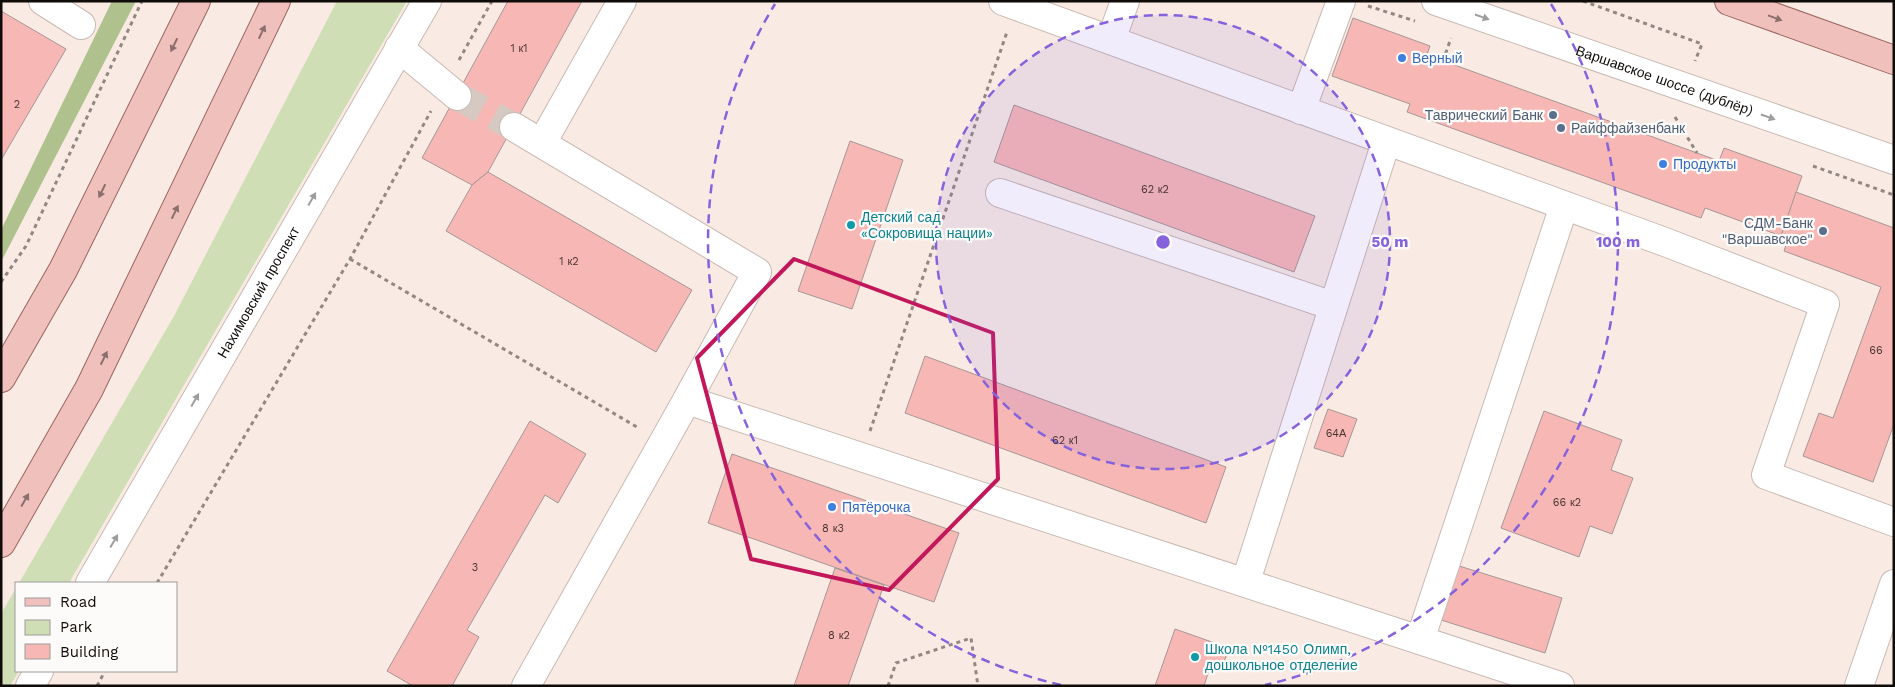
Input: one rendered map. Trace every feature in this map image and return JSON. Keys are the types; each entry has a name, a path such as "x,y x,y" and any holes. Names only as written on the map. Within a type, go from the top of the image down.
{"main road":[{"path":"1,378 63,270 196,1"},
{"path":"1,543 89,389 276,1"},
{"path":"1729,1 1894,60"},
{"path":"1,339 63,270"}],"street":[{"path":"42,1 81,25"},
{"name":"Нахимовский проспект","path":"91,582 427,1"},
{"path":"542,143 622,1"},
{"path":"1111,40 1125,1"},
{"path":"1301,110 1341,1"},
{"name":"Варшавское шоссе (дублёр)","path":"1436,1 1894,160"},
{"path":"1009,4 1564,206 1825,304 1766,475 1894,522"},
{"path":"399,48 451,91"},
{"path":"514,127 757,272 664,442 526,686"},
{"path":"1246,582 1386,142"},
{"path":"1000,193 1333,306"},
{"path":"1420,640 1564,206"},
{"path":"687,400 1560,686"},
{"path":"1859,686 1894,584"},
{"path":"30,686 38,672"}],"path":[{"path":"1,282 26,246 142,1"},
{"path":"159,582 451,91 492,1"},
{"path":"1583,1 1702,44 1695,61"},
{"path":"860,457 1009,4"},
{"path":"1443,61 1452,35"},
{"path":"1675,116 1697,153"},
{"path":"350,259 664,442"},
{"path":"888,686 896,663 971,638 978,686"},
{"path":"96,686 105,672"}],"highlighted area":[{"path":"794,259 993,333 998,479 889,590 751,559 697,358"}],"green space":[{"path":"112,1 136,1 1,262 1,230"},
{"path":"337,1 407,1 70,582 20,582 174,316"},
{"path":"15,590 15,672 18,672 10,686 1,686 1,614"}],"building":[{"path":"508,1 582,1 488,172 472,185 422,158"},
{"path":"1,11 66,49 1,160"},
{"path":"1353,18 1430,46 1427,55 1719,161 1724,148 1802,176 1781,236 1705,208 1701,218 1407,112 1410,104 1332,76"},
{"path":"1014,105 1315,216 1294,272 994,162"},
{"name":"Детский сад «Сокровища нации»","path":"850,141 903,160 852,309 798,291"},
{"path":"488,172 692,290 656,352 446,231 472,185"},
{"path":"1796,192 1894,228 1894,424 1873,482 1803,456 1819,413 1833,418 1881,287 1784,251 1789,237 1781,236"},
{"path":"925,356 1226,467 1206,523 905,413"},
{"path":"1328,409 1357,419 1343,457 1314,448"},
{"path":"1544,411 1622,440 1611,470 1633,478 1612,534 1590,526 1579,557 1501,528"},
{"path":"530,421 586,454 558,503 545,495 467,630 479,637 452,686 413,686 387,671"},
{"path":"732,454 959,533 934,602 708,523"},
{"path":"1456,565 1562,598 1545,653 1438,619"},
{"path":"835,568 884,585 848,686 794,686"},
{"name":"Школа №1450 Олимп, дошкольное отделение","path":"1175,629 1229,648 1221,671 1210,667 1204,686 1155,686"}],"tunnel":[{"path":"457,96 514,127"}],"place":[{"name":"Верный","path":"1402,58"},
{"name":"Таврический Банк","path":"1553,115"},
{"name":"Райффайзенбанк","path":"1561,128"},
{"name":"Продукты","path":"1663,164"},
{"name":"Детский сад «Сокровища нации»","path":"851,225"},
{"name":"СДМ-Банк \"Варшавское\"","path":"1823,231"},
{"name":"Пятёрочка","path":"832,507"},
{"name":"Школа №1450 Олимп, дошкольное отделение","path":"1195,657"}]}
